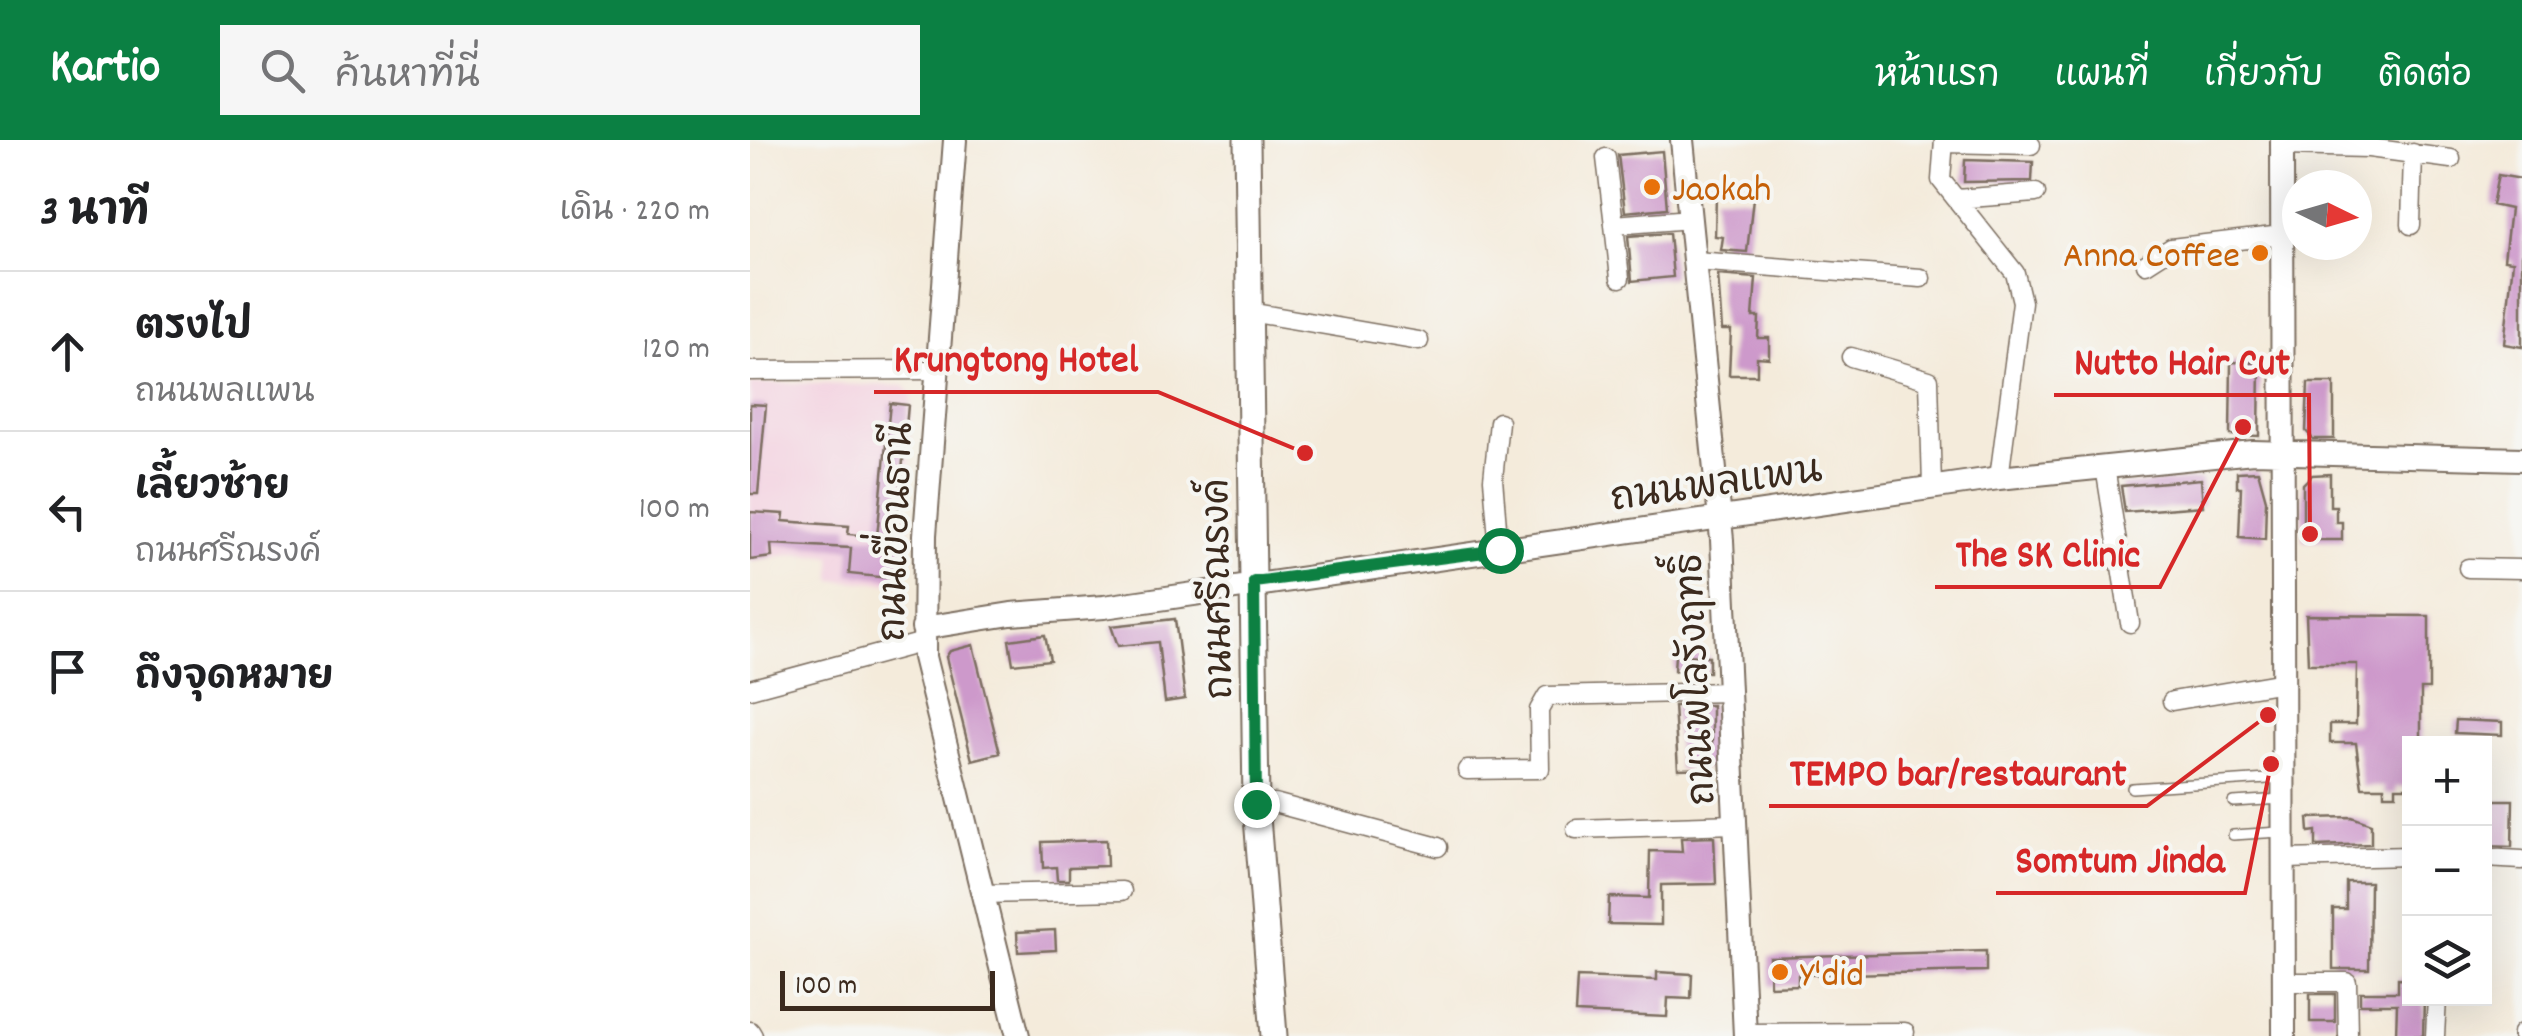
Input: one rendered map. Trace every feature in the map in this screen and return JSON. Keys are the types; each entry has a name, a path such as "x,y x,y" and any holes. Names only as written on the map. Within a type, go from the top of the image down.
{"main road":[{"name":"ถนนศรีณรงค์","path":"1248,140 1256,804 1274,1036"}],"street":[{"name":"ถนนเขื่อนธานี","path":"955,140 924,534 924,635 1018,1036"},
{"name":"ถนนพโลรังฤทธิ์","path":"1682,140 1720,517 1744,1034"},
{"path":"1999,478 2022,302 2015,274 1941,180 1944,142 2043,142"},
{"path":"2282,170 2282,143 2411,149 2450,159"},
{"path":"2410,225 2411,149"},
{"path":"1606,158 1620,278"},
{"path":"1956,199 2036,193"},
{"path":"1614,226 1691,220"},
{"path":"2146,264 2171,248 2282,235"},
{"path":"2282,260 2284,1036"},
{"path":"1695,261 1921,278"},
{"path":"1249,312 1419,340"},
{"path":"1851,357 1929,380 1932,486"},
{"path":"750,371 937,370"},
{"path":"1498,422 1493,479 1500,550"},
{"name":"ถนนพลแพน","path":"924,635 1011,614 1104,607 1254,582 1999,478 2253,452 2522,460"},
{"path":"2106,467 2130,623"},
{"path":"2468,568 2522,569"},
{"path":"750,689 924,635"},
{"path":"2172,701 2284,682"},
{"path":"1467,770 1540,769 1539,710 1547,696 1731,692"},
{"path":"1256,804 1274,803 1438,847"},
{"path":"1576,829 1736,824"},
{"path":"2284,859 2402,856"},
{"path":"2492,858 2522,860"},
{"path":"982,894 1122,892"},
{"path":"2284,982 2348,982 2348,1036"},
{"path":"2435,1036 2437,1006"},
{"path":"1744,1034 1905,1032"}],"lane":[{"path":"2132,788 2286,788"},
{"path":"2233,802 2286,788"},
{"path":"2233,835 2284,832"}],"shaded area":[{"path":"750,384 904,386 912,394 905,584 832,580 832,556 797,554 750,560"}],"building":[{"path":"1662,151 1667,208 1625,212 1618,155"},
{"path":"1965,160 2033,162 2032,181 1964,182"},
{"path":"2498,175 2522,179 2522,347 2504,344 2513,261 2504,260 2510,209 2492,205"},
{"path":"1716,195 1753,198 1747,252 1721,250 1723,237 1715,236"},
{"path":"1669,233 1673,277 1632,281 1628,236"},
{"path":"1718,275 1756,278 1753,317 1759,317 1758,338 1769,338 1769,358 1757,357 1757,375 1729,375 1731,330 1722,330"},
{"path":"2231,362 2260,363 2259,436 2230,435"},
{"path":"2308,383 2334,383 2334,439 2313,439 2306,431"},
{"path":"890,403 908,405 896,538 902,539 898,579 849,574 851,548 771,544 772,557 750,560 750,512 784,514 783,521 849,526 848,534 877,537"},
{"path":"750,404 766,405 758,494 750,494"},
{"path":"2258,471 2266,500 2265,539 2239,537 2241,487 2237,487 2237,472"},
{"path":"2330,474 2330,506 2336,506 2336,522 2342,522 2342,540 2303,540 2303,484 2312,475"},
{"path":"2201,479 2203,506 2125,512 2121,486"},
{"path":"2306,615 2429,616 2429,689 2421,689 2421,736 2402,736 2402,787 2396,787 2396,794 2384,794 2384,787 2362,787 2356,743 2330,743 2330,724 2356,724 2357,664 2308,664"},
{"path":"1175,619 1185,699 1165,702 1158,642 1118,646 1111,626"},
{"path":"1045,635 1050,660 1013,664 1009,640"},
{"path":"973,645 1000,753 972,760 946,657 950,651"},
{"path":"1675,655 1709,656 1709,672 1674,671"},
{"path":"1712,705 1712,768 1678,769 1674,706"},
{"path":"2456,720 2502,722 2502,735 2455,733"},
{"path":"2492,800 2513,800 2512,847 2492,846"},
{"path":"2352,817 2371,824 2371,844 2316,846 2316,831 2309,832 2308,818"},
{"path":"1714,837 1716,884 1661,885 1661,925 1608,924 1609,897 1649,898 1650,851 1682,852 1681,838"},
{"path":"1106,840 1107,866 1069,867 1069,880 1057,880 1056,867 1043,868 1042,842"},
{"path":"2346,882 2370,882 2369,969 2333,969 2333,909 2346,909"},
{"path":"1055,930 1056,950 1018,952 1017,932"},
{"path":"1986,951 1986,971 1798,975 1798,985 1770,986 1769,957"},
{"path":"1657,972 1692,974 1691,999 1668,998 1667,1017 1575,1013 1577,977 1657,980"},
{"path":"2398,978 2402,978 2402,1006 2424,1006 2423,1036 2396,1036 2397,1004 2360,1004 2360,992 2398,992"},
{"path":"2310,994 2335,994 2335,1022 2310,1022"}],"place":[{"name":"Jaokah","path":"1652,187"},
{"name":"Anna Coffee","path":"2260,253"},
{"name":"The SK Clinic","path":"2243,427"},
{"name":"Krungtong Hotel","path":"1305,453"},
{"name":"Nutto Hair Cut","path":"2310,534"},
{"name":"TEMPO bar/restaurant","path":"2268,715"},
{"name":"Somtum Jinda","path":"2271,764"},
{"name":"Y'did","path":"1780,972"}],"route":[{"path":"1256,804 1254,582 1500,550"}]}
